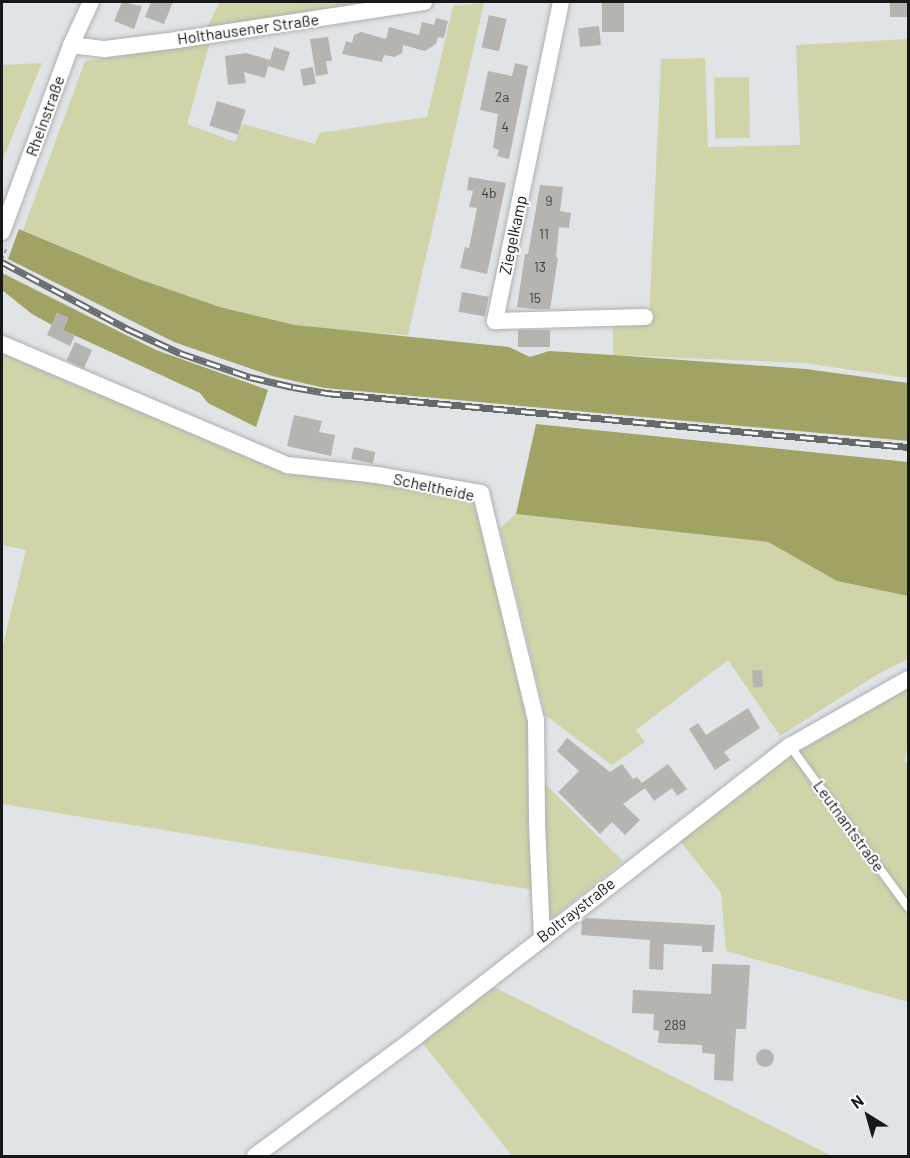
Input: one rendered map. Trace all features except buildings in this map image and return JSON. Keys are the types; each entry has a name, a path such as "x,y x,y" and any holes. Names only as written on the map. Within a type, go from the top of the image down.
{"street":[{"name":"Rheinstraße","path":"2,232 71,45 91,2"},
{"name":"Holthausener Straße","path":"71,45 105,49 424,2"},
{"name":"Ziegelkamp","path":"561,2 495,321 645,317"},
{"name":"Scheltheide","path":"2,344 287,465 377,475 481,493 536,720 537,824 542,937"},
{"name":"Boltraystraße","path":"255,1156 417,1036 790,746 909,679"}],"lane":[{"name":"Leutnantstraße","path":"790,746 909,907"}],"green space":[{"path":"220,2 379,2 207,27"},
{"path":"484,3 408,335 341,331 295,325 220,307 136,278 23,230 85,61 210,42 187,124 235,142 243,124 315,144 319,133 427,117 453,6"},
{"path":"908,39 908,378 804,363 613,355 613,321 649,321 661,59 705,58 708,147 800,145 796,45"},
{"path":"42,63 2,162 2,65"},
{"path":"749,77 750,138 715,139 714,78"},
{"path":"19,229 136,278 220,307 295,325 509,347 530,357 549,351 613,355 806,369 908,383 908,441 325,388 272,376 174,342 8,259"},
{"path":"2,273 156,350 268,390 256,427 208,403 200,393 63,330 68,318 57,313 52,325 32,314 2,290"},
{"path":"2,343 287,465 481,493 536,720 540,891 2,804 2,649 26,550 2,545"},
{"path":"536,424 908,462 908,596 837,581 768,542 516,514"},
{"path":"516,514 768,542 837,581 908,596 908,659 878,674 780,736 728,660 636,730 645,742 612,765 545,715 500,528"},
{"path":"908,679 908,740 905,762 908,762 908,1002 726,951 721,893 675,834 790,746"},
{"path":"543,782 623,861 550,920"},
{"path":"484,982 832,1156 512,1156 417,1036"}],"railway":[{"path":"2,262 130,330 180,353 250,377 293,387 326,393 908,447"}]}
